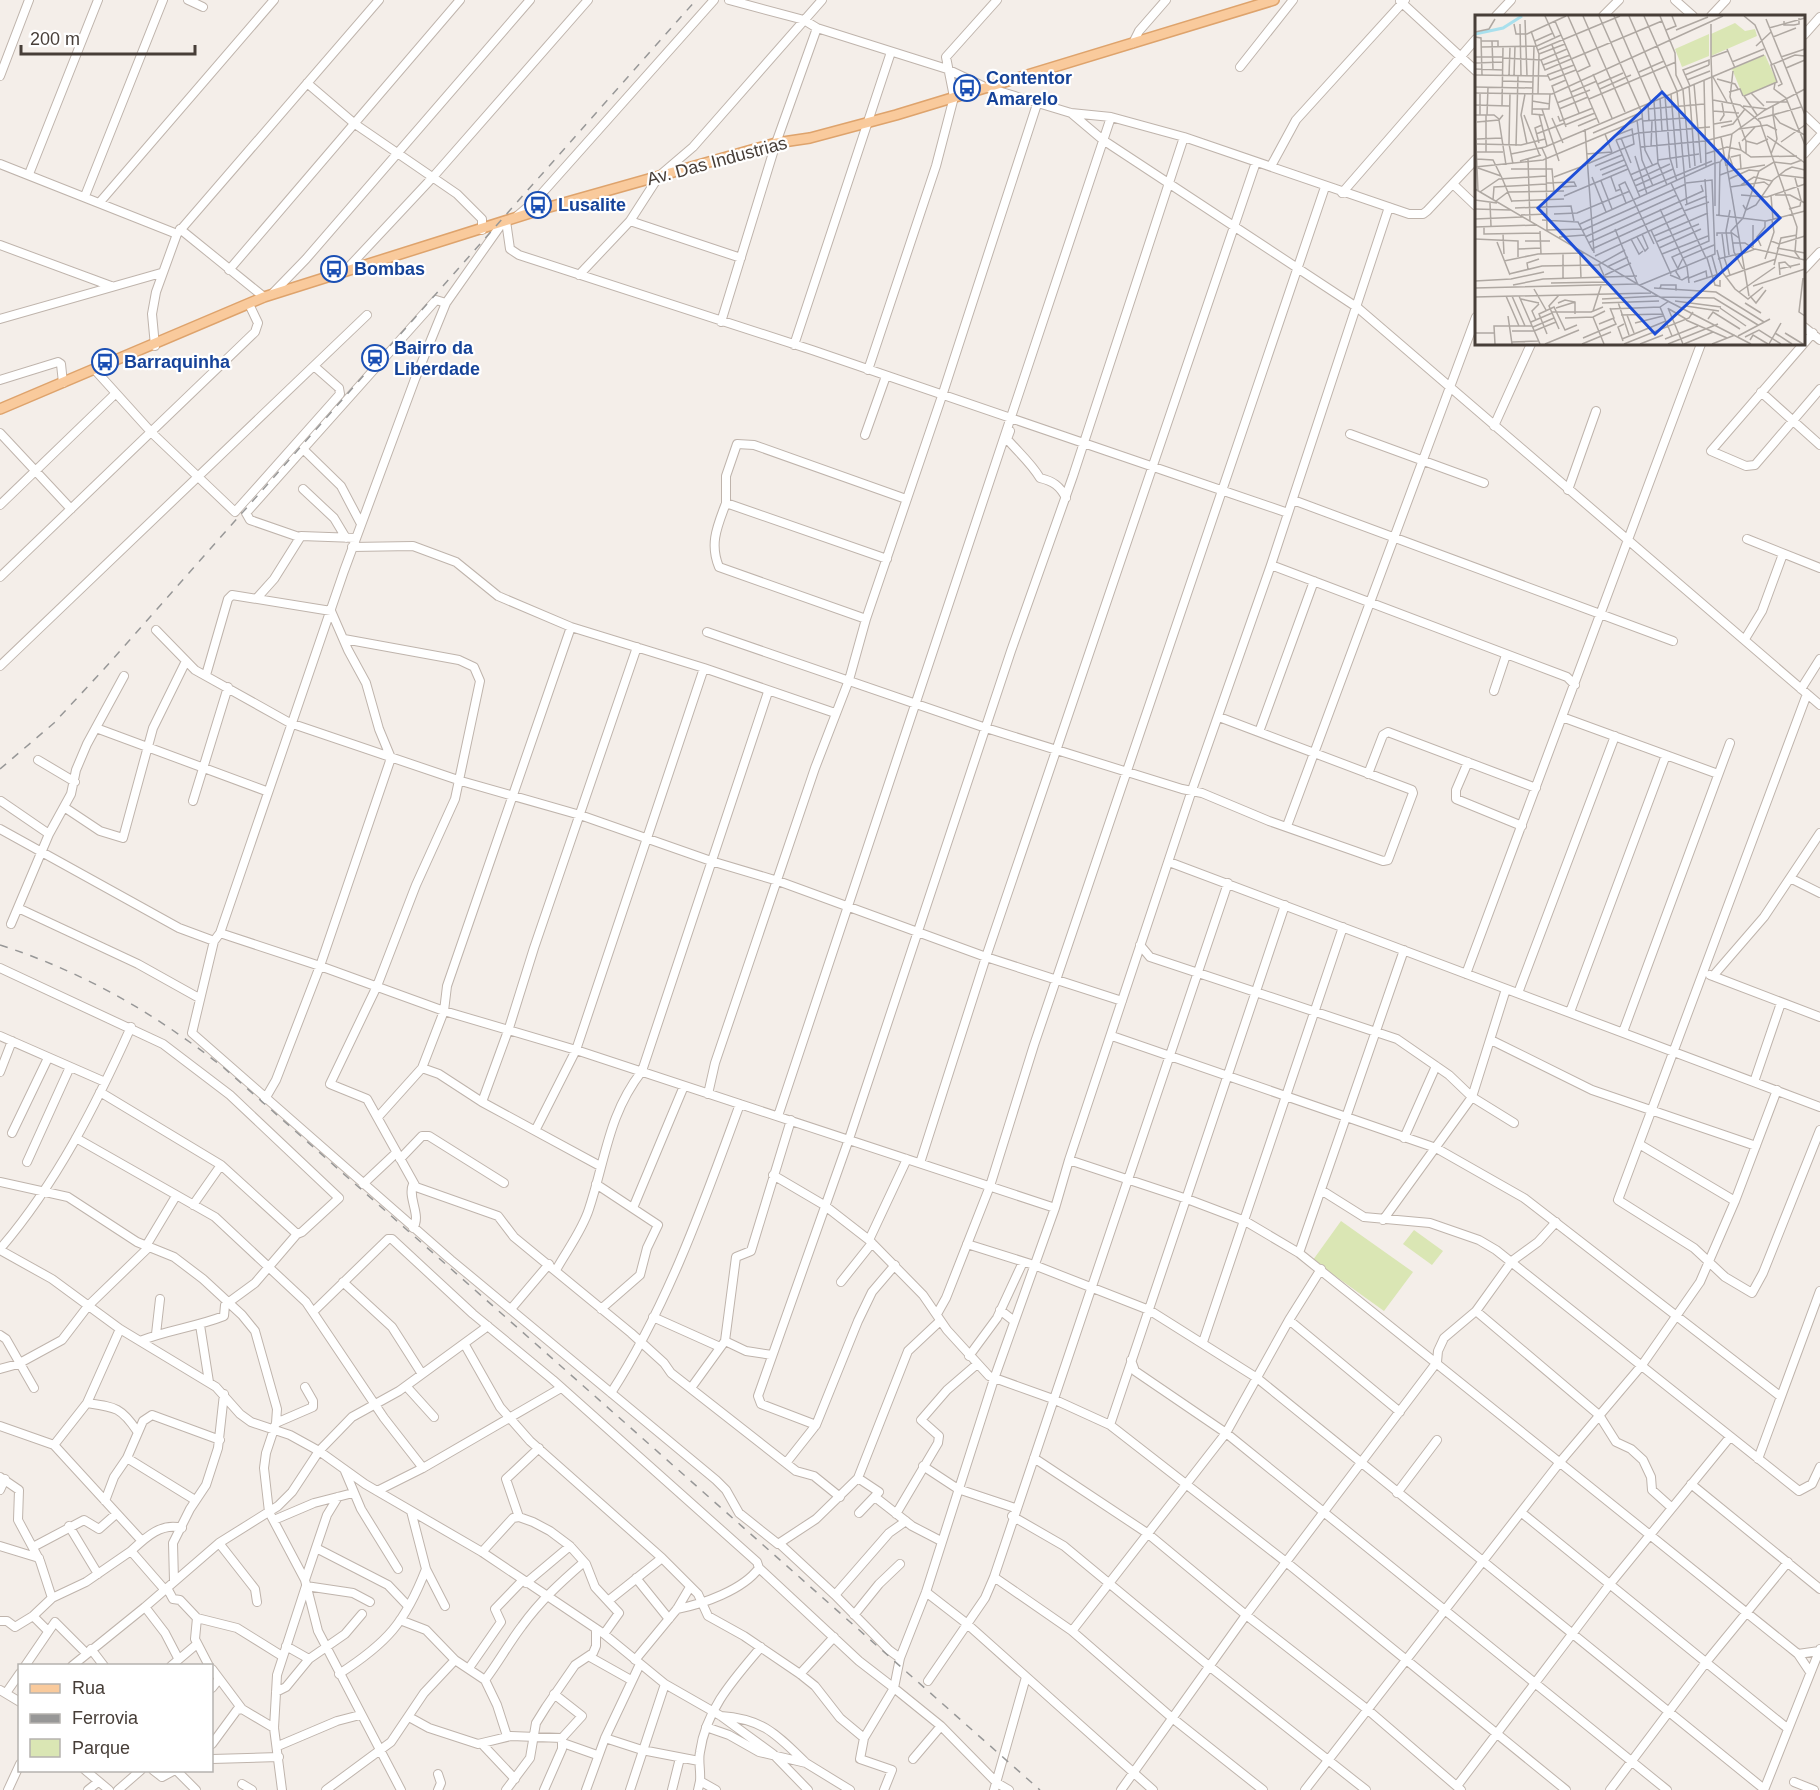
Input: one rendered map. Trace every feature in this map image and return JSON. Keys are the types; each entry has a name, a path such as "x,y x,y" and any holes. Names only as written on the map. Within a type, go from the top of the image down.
{"main road":[{"name":"Av. Das Industrias","path":"0,409 268,296 546,208 776,143 810,138 954,98 1274,0"}],"street":[{"path":"0,76 29,0"},
{"path":"29,174 98,0"},
{"path":"86,196 163,0"},
{"path":"188,0 203,7"},
{"path":"100,202 274,0"},
{"path":"154,346 152,315 161,273 179,231 379,0"},
{"path":"230,270 460,0"},
{"path":"0,164 179,231 268,296 306,259 530,0"},
{"path":"343,272 433,177 588,0"},
{"path":"729,0 751,2 804,20 817,28 947,69 985,87 1038,101 1071,113 1111,117 1184,137 1408,214 1423,214 1475,160"},
{"path":"579,275 630,220 659,176 693,147 822,0"},
{"path":"868,370 936,166 954,98 947,69 948,55 997,0"},
{"path":"1240,67 1286,12 1293,0"},
{"path":"1497,15 1511,0"},
{"path":"1604,15 1619,0"},
{"path":"1675,0 1692,15"},
{"path":"1712,15 1726,0"},
{"path":"712,1 536,200 507,221 446,303 352,547 332,611 290,723 220,933 214,941 192,1028 194,1036 234,1068 265,1099 413,1228 716,1480 726,1491 739,1514 781,1545 900,1658"},
{"path":"1132,43 1138,30 1164,1"},
{"path":"1271,166 1290,126 1402,1 1475,70"},
{"path":"1805,33 1820,17"},
{"path":"721,322 776,143 817,28"},
{"path":"1342,193 1475,40"},
{"path":"794,345 891,52"},
{"path":"307,83 355,124 396,155 433,177 479,214 484,225 482,230"},
{"path":"708,1094 715,1063 835,713 849,680 866,619 942,396 1038,101"},
{"path":"1071,113 1103,140 1358,308 1820,705"},
{"path":"778,1116 1111,117"},
{"path":"1805,117 1820,130"},
{"path":"1805,152 1820,136"},
{"path":"816,1425 770,1410 759,1401 772,1355 849,1139 986,728 1066,498 1184,137"},
{"path":"920,1163 986,957 1256,162"},
{"path":"1453,184 1475,205"},
{"path":"781,1545 816,1519 858,1478 908,1352 939,1318 990,1186 1057,980 1325,187"},
{"path":"884,1790 892,1772 860,1759 864,1738 894,1688 900,1658 926,1592 994,1379 1055,1208 1068,1160 1112,1036 1192,790 1358,308 1389,207"},
{"path":"630,220 741,258"},
{"path":"507,221 510,249 514,252 1288,513"},
{"path":"0,245 111,286"},
{"path":"1805,267 1820,252"},
{"path":"0,319 161,273"},
{"path":"356,538 299,537 249,520 246,513 436,300 446,303"},
{"path":"0,577 255,332 258,323 249,304"},
{"path":"0,666 367,315"},
{"path":"1287,826 1475,320"},
{"path":"1805,328 1820,340"},
{"path":"1805,342 1813,333"},
{"path":"1494,426 1531,345"},
{"path":"1466,974 1701,345"},
{"path":"1802,345 1711,451 1746,466 1755,465 1820,389"},
{"path":"0,380 58,362 63,383"},
{"path":"95,370 152,433 233,512 237,511 340,394 339,388 314,366"},
{"path":"865,435 886,376"},
{"path":"1761,392 1820,445"},
{"path":"0,505 115,394"},
{"path":"1568,490 1596,411"},
{"path":"1009,420 1012,425 1007,439 1032,464 1040,478 1052,482 1061,489 1066,498"},
{"path":"1350,434 1484,483"},
{"path":"1,436 71,509"},
{"path":"866,619 719,567 714,535 726,503 726,476 737,444 754,445 906,499"},
{"path":"303,449 341,486 349,506 361,524"},
{"path":"303,489 334,518 346,538"},
{"path":"1293,500 1673,641"},
{"path":"726,503 887,559"},
{"path":"257,597 285,563 299,537"},
{"path":"1747,539 1820,568"},
{"path":"352,547 413,546 462,565 498,596 571,627 704,668 768,692 835,713"},
{"path":"1745,639 1762,611 1783,554"},
{"path":"1271,565 1567,677 1579,676"},
{"path":"1259,732 1314,581"},
{"path":"206,675 228,599 232,595 257,597 332,611"},
{"path":"265,1099 276,1080 320,966 391,758 379,729 366,683 332,611"},
{"path":"378,1116 422,1068 444,1011 447,986 571,627"},
{"path":"156,630 195,670 290,723 461,781 580,815 847,906 986,957 1122,1001"},
{"path":"706,632 986,728 1182,789 1192,790 1387,861 1413,791 1219,717"},
{"path":"344,639 459,660 474,667 479,676 480,690 462,763 461,781 376,986 330,1082 340,1089 362,1095 378,1116 413,1184 425,1191 498,1216 514,1237 602,1309 664,1363 671,1373 796,1471 814,1476 840,1497"},
{"path":"482,1102 637,647"},
{"path":"1494,691 1506,655"},
{"path":"1820,659 1804,692 1654,1109 1618,1200 1694,1248 1731,1282 1752,1293 1755,1292 1820,1130"},
{"path":"64,807 100,831 123,838 153,728 186,661"},
{"path":"536,1129 576,1050 704,668"},
{"path":"11,924 75,782 76,770 124,675"},
{"path":"1567,677 1575,685"},
{"path":"193,801 202,765 228,687"},
{"path":"510,1310 552,1267 585,1221 616,1112 626,1092 642,1071 768,692"},
{"path":"1562,717 1718,774"},
{"path":"96,728 202,765 266,792"},
{"path":"1368,774 1383,735 1388,732 1536,788"},
{"path":"1518,993 1615,736"},
{"path":"1623,1032 1730,743"},
{"path":"1570,1012 1666,755"},
{"path":"38,760 75,782"},
{"path":"1468,762 1456,790 1456,798 1522,826"},
{"path":"1,801 50,834"},
{"path":"0,829 179,928 214,941"},
{"path":"1713,976 1764,917 1820,833"},
{"path":"1169,862 1820,1107"},
{"path":"1791,878 1820,893"},
{"path":"928,1681 966,1623 985,1599 994,1577 1014,1512 1228,883"},
{"path":"1110,1425 1285,905"},
{"path":"18,908 129,960 198,998"},
{"path":"1203,1342 1343,927"},
{"path":"220,933 444,1011 509,1028 1055,1208"},
{"path":"1140,945 1150,957"},
{"path":"1299,1253 1404,950"},
{"path":"1137,957 1150,957 1397,1039 1436,1066 1472,1097 1514,1123"},
{"path":"0,968 131,1027 163,1044 213,1080 339,1198 297,1234 271,1268 223,1308 224,1317 200,1325 156,1334 140,1341"},
{"path":"1703,972 1820,1017"},
{"path":"1383,1220 1472,1097 1506,989"},
{"path":"1754,1082 1781,1003"},
{"path":"131,1027 76,1137 43,1191 0,1250 52,1279 120,1329 209,1382 224,1394 240,1414 252,1422 275,1426 319,1450 344,1470 482,1552 524,1582 550,1597 600,1632 665,1684 712,1710 773,1754 808,1790"},
{"path":"0,1035 105,1082"},
{"path":"1112,1036 1436,1149 1524,1198 1780,1396"},
{"path":"1491,1040 1586,1088 1654,1109 1756,1146"},
{"path":"0,1072 12,1041"},
{"path":"12,1133 48,1058"},
{"path":"1404,1138 1436,1066"},
{"path":"27,1162 70,1067"},
{"path":"422,1068 439,1074 482,1102 536,1129 600,1166"},
{"path":"633,1208 684,1086"},
{"path":"1305,1790 1560,1462 1642,1365 1678,1315 1700,1282 1735,1201 1777,1090"},
{"path":"100,1092 221,1165 297,1234"},
{"path":"611,1393 638,1353 705,1199 740,1104"},
{"path":"691,1388 723,1344 736,1257 751,1251 772,1175 791,1120"},
{"path":"363,1184 422,1136 429,1136 504,1183"},
{"path":"76,1137 215,1217 271,1268 313,1312 374,1403 423,1468"},
{"path":"1639,1144 1735,1201"},
{"path":"841,1282 871,1241 907,1159"},
{"path":"1068,1160 1187,1199 1245,1221 1299,1253 1798,1654 1810,1672"},
{"path":"193,1205 221,1165"},
{"path":"772,1175 824,1205 871,1241 895,1265 976,1365 994,1379 1053,1399 1110,1425 1286,1562 1566,1790"},
{"path":"0,1182 68,1197 126,1236 181,1262 228,1303 255,1331 263,1366 275,1399 275,1426 264,1468 269,1512 305,1583 318,1631 401,1790"},
{"path":"413,1184 411,1193 417,1222 413,1228"},
{"path":"596,1184 658,1224 646,1248 640,1275 602,1309"},
{"path":"1321,1190 1357,1215 1383,1220 1414,1220 1430,1223 1479,1240 1512,1261 1800,1491 1808,1489 1820,1470"},
{"path":"0,1369 18,1364 63,1340 88,1306 148,1246 176,1196"},
{"path":"1121,1790 1246,1615 1437,1362 1438,1351 1444,1338 1476,1311 1512,1261 1538,1242 1556,1222"},
{"path":"313,1312 389,1238 757,1562 759,1568 859,1661 941,1726 995,1786 1008,1790"},
{"path":"967,1244 1034,1265 1149,1310 1257,1378 1764,1789 1820,1650"},
{"path":"969,1356 990,1329 1023,1262"},
{"path":"786,1463 816,1425 872,1292 895,1265"},
{"path":"1072,1631 1226,1433 1288,1320 1320,1269"},
{"path":"343,1282 392,1327 422,1374"},
{"path":"1758,1459 1820,1291"},
{"path":"156,1334 160,1299"},
{"path":"1000,1310 1014,1321"},
{"path":"1476,1311 1599,1415 1616,1442 1631,1449 1643,1460 1651,1477 1652,1490 1672,1508"},
{"path":"653,1317 723,1344 772,1355"},
{"path":"1288,1320 1400,1412"},
{"path":"200,1325 209,1382"},
{"path":"73,1664 145,1607 219,1543 269,1512 291,1492 319,1450 346,1422 374,1403 406,1386 488,1326"},
{"path":"54,1445 87,1403 120,1329"},
{"path":"0,1335 6,1339 18,1364 34,1388"},
{"path":"465,1345 509,1419 662,1558 698,1594 708,1616 761,1647 800,1674 815,1686 840,1718 864,1738"},
{"path":"1131,1360 1136,1371 1226,1433 1667,1790"},
{"path":"896,1514 940,1437 921,1420 947,1390 976,1365"},
{"path":"1125,1375 1136,1371"},
{"path":"406,1386 434,1417"},
{"path":"275,1426 313,1407 313,1401 305,1387"},
{"path":"377,1491 423,1468 561,1388"},
{"path":"174,1581 173,1543 195,1500 206,1485 220,1440 224,1394"},
{"path":"87,1403 116,1407 128,1417 137,1431"},
{"path":"105,1501 114,1478 127,1458 137,1431 143,1421 152,1415 220,1440"},
{"path":"0,1426 54,1445 142,1541"},
{"path":"1034,1458 1147,1533 1246,1615 1368,1710 1459,1788 1610,1584 1730,1437"},
{"path":"1397,1493 1437,1440"},
{"path":"519,1517 506,1479 539,1448"},
{"path":"127,1458 195,1500"},
{"path":"923,1466 958,1489 1014,1512 1064,1546 1209,1666 1366,1790"},
{"path":"344,1470 353,1492 398,1569"},
{"path":"0,1490 3,1478 19,1490 18,1520 39,1558 52,1598"},
{"path":"858,1478 879,1491 858,1513"},
{"path":"1691,1484 1820,1589"},
{"path":"274,1520 314,1503 353,1492"},
{"path":"282,1790 274,1728 276,1692 282,1656 327,1515 338,1497"},
{"path":"875,1497 921,1532 941,1540"},
{"path":"411,1510 426,1569 445,1606"},
{"path":"1522,1513 1787,1728"},
{"path":"33,1547 84,1520 99,1529 117,1514"},
{"path":"482,1552 508,1520 519,1517 550,1531 570,1546 584,1562 595,1587 619,1613 600,1632 597,1646 590,1657 575,1665 554,1694 536,1723 530,1758 506,1790"},
{"path":"835,1594 889,1533 906,1521"},
{"path":"0,1621 7,1621 15,1627 33,1616 52,1598 98,1574 156,1530 173,1526 182,1528"},
{"path":"69,1527 98,1574"},
{"path":"219,1543 255,1589 256,1602"},
{"path":"0,1546 39,1558"},
{"path":"469,1668 501,1622 495,1608 570,1546"},
{"path":"318,1549 388,1585 408,1606"},
{"path":"131,1551 173,1599 180,1600 197,1618 237,1628 282,1656"},
{"path":"608,1601 662,1558"},
{"path":"485,1680 522,1625 550,1597 553,1590 584,1562"},
{"path":"1610,1790 1707,1661 1788,1562"},
{"path":"854,1615 879,1584 900,1564"},
{"path":"677,1609 702,1604 752,1576 759,1568"},
{"path":"339,1674 381,1646 400,1620 426,1569"},
{"path":"994,1577 1072,1631 1171,1717 1263,1790"},
{"path":"636,1578 669,1619"},
{"path":"305,1583 353,1593 370,1602"},
{"path":"586,1790 597,1755 637,1662 677,1609 690,1587"},
{"path":"926,1592 966,1623 1153,1790"},
{"path":"145,1607 165,1633 178,1658"},
{"path":"276,1692 286,1687 309,1659 345,1634 362,1614"},
{"path":"33,1616 47,1630"},
{"path":"197,1618 196,1644 208,1664"},
{"path":"400,1620 429,1632 455,1660 485,1680 497,1705 507,1736"},
{"path":"26,1664 52,1623 57,1622 103,1664"},
{"path":"800,1674 834,1637"},
{"path":"172,1664 196,1644"},
{"path":"286,1646 309,1659"},
{"path":"698,1790 699,1761 712,1710 761,1647"},
{"path":"1798,1654 1820,1650"},
{"path":"590,1657 631,1680"},
{"path":"326,1790 391,1742 424,1693 455,1660"},
{"path":"213,1671 242,1709 274,1728"},
{"path":"18,1677 3,1692 18,1701"},
{"path":"995,1786 1026,1677"},
{"path":"213,1687 219,1679"},
{"path":"630,1790 665,1684"},
{"path":"544,1790 562,1740 582,1716 554,1694"},
{"path":"213,1743 234,1712 242,1709"},
{"path":"278,1746 338,1720 360,1715"},
{"path":"721,1716 748,1718 765,1727 806,1763 850,1790"},
{"path":"409,1717 429,1728 482,1744 515,1779"},
{"path":"914,1759 941,1726"},
{"path":"706,1727 729,1735 759,1752 806,1763"},
{"path":"482,1744 507,1736 534,1736 562,1740 597,1755"},
{"path":"604,1738 642,1750 699,1761"},
{"path":"213,1759 279,1757"},
{"path":"672,1790 680,1758"},
{"path":"11,1789 18,1770"},
{"path":"87,1772 109,1790"},
{"path":"118,1790 139,1772"},
{"path":"156,1772 162,1777 171,1772"},
{"path":"177,1772 196,1790"},
{"path":"438,1774 441,1783 438,1790"},
{"path":"700,1780 716,1790"},
{"path":"88,1790 98,1782"},
{"path":"1794,1782 1814,1790"},
{"path":"243,1784 252,1790"}],"green space":[{"path":"1341,1221 1413,1272 1384,1311 1313,1260"},
{"path":"1414,1230 1443,1251 1432,1265 1403,1244"}],"railway":[{"path":"0,769 54,723 104,669 696,0"},
{"path":"0,945 61,968 118,996 172,1030 224,1068 1040,1790"}],"place":[{"name":"Contentor Amarelo","path":"967,88"},
{"name":"Lusalite","path":"538,205"},
{"name":"Bombas","path":"334,269"},
{"name":"Bairro da Liberdade","path":"375,358"},
{"name":"Barraquinha","path":"105,362"}]}
